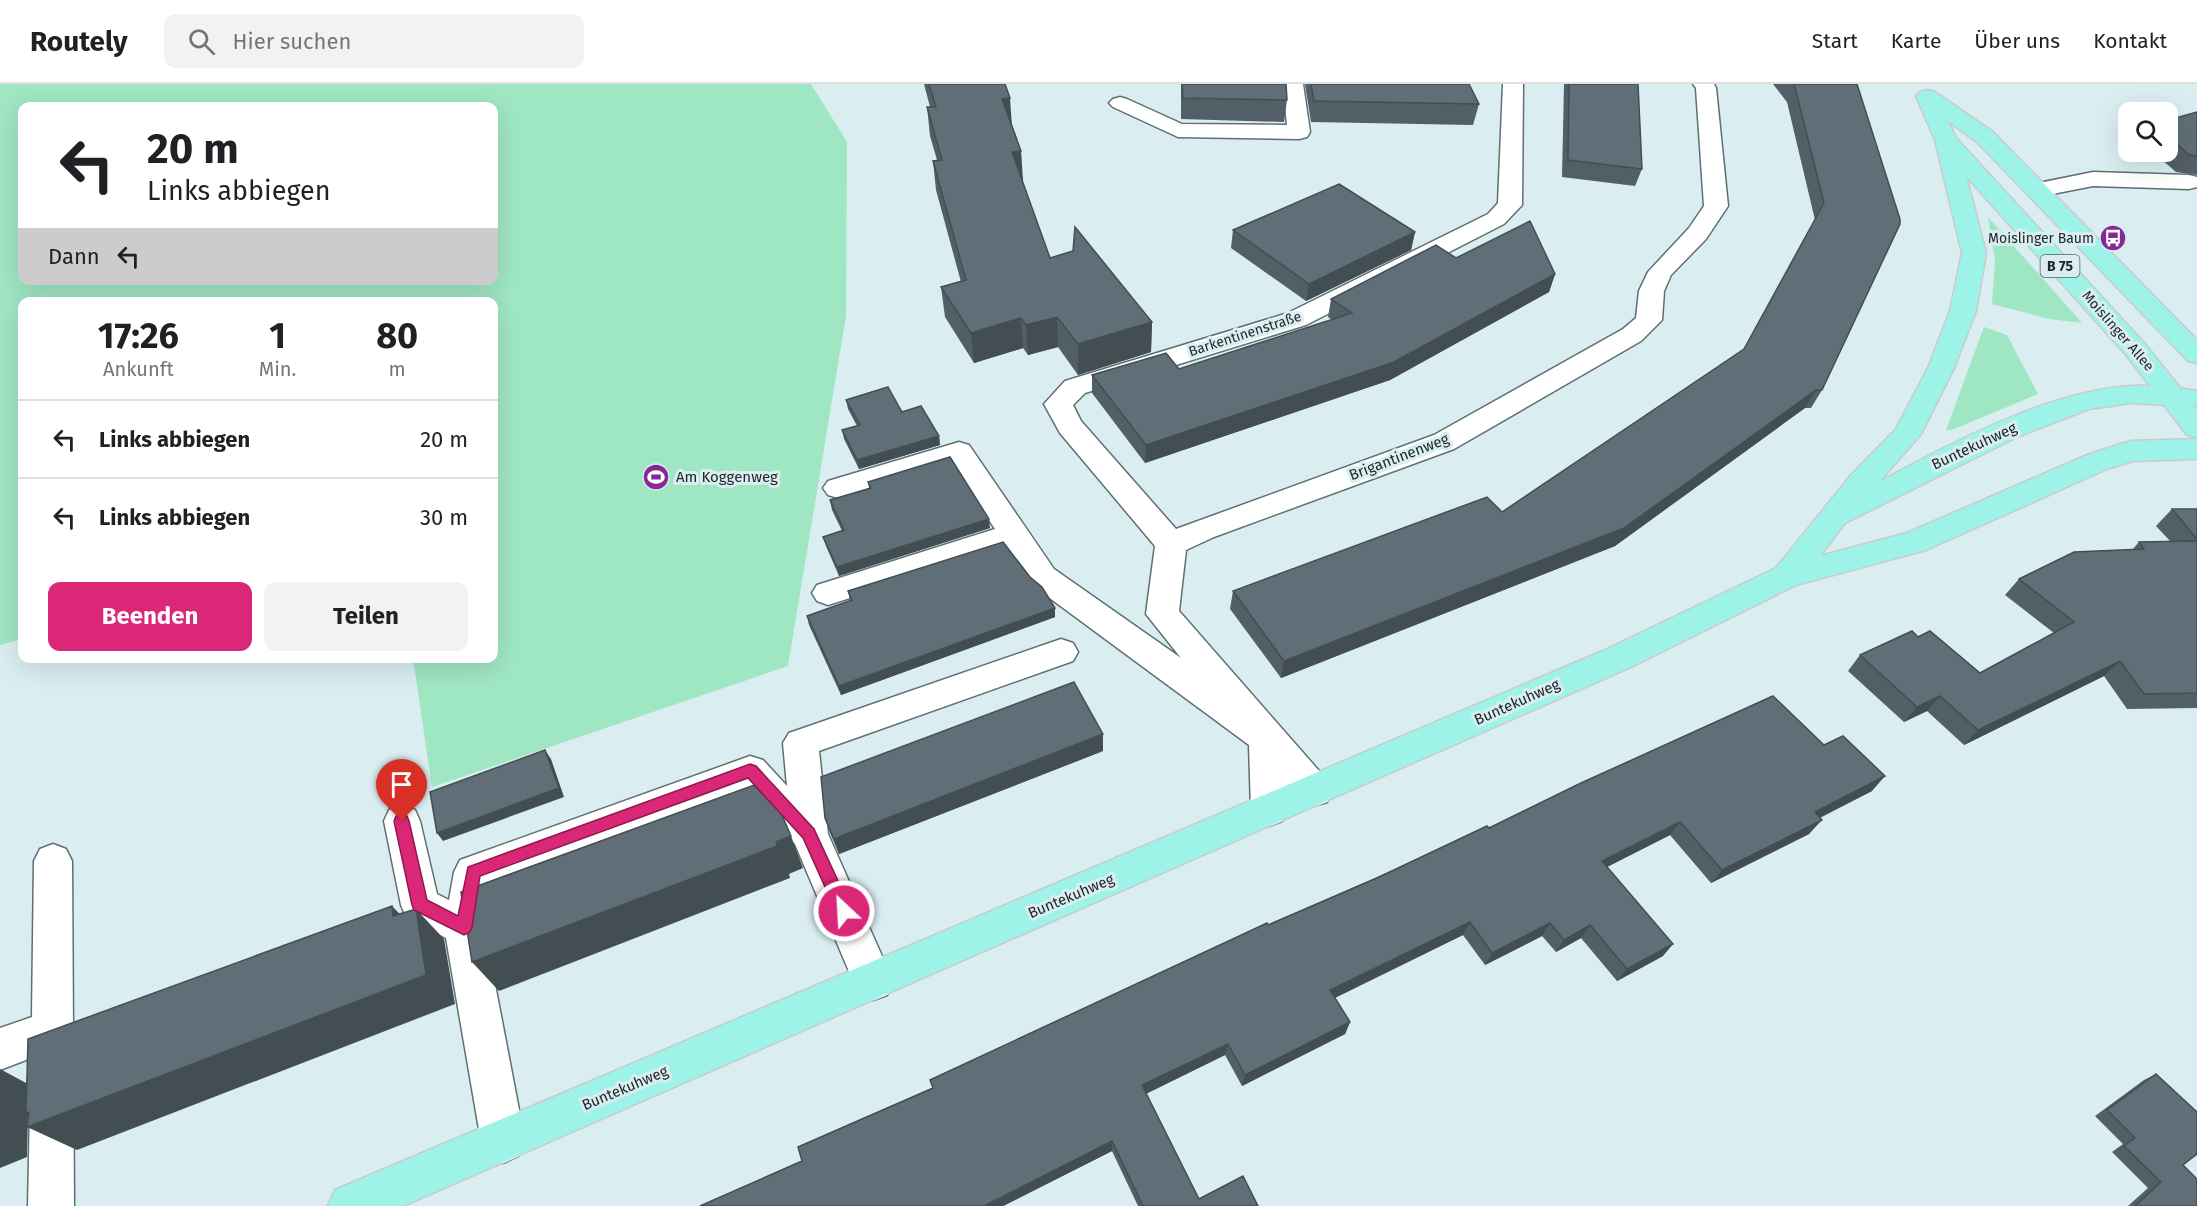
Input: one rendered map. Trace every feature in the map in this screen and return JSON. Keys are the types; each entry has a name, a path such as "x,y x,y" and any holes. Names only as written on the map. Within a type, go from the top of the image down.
{"main road":[{"name":"Moislinger Allee","path":"1922,90 1946,140 2136,350 2184,397 2197,428"},
{"name":"Moislinger Allee","path":"1922,90 1985,137 2195,353"},
{"path":"1832,519 1862,481 1907,434 1941,368 1962,311 1974,253 1946,140"},
{"name":"Buntekuhweg","path":"1787,576 1832,519 1932,466 2007,430 2084,401 2131,394 2184,397"},
{"name":"Buntekuhweg","path":"351,1206 1314,791 1617,658 1787,576 1915,542 2097,462 2131,451 2197,449"}],"street":[{"path":"1120,103 1178,130 1299,132 1293,84"},
{"name":"Barkentinenstraße","path":"1172,544 1070,426 1059,404 1076,387 1297,319 1496,219 1510,205 1514,84"},
{"name":"Brigantinenweg","path":"1172,544 1203,529 1444,442 1632,335 1649,320 1648,297 1660,270 1676,252 1695,237 1716,206 1706,87 1703,84"},
{"path":"2037,190 2093,179 2189,182"},
{"path":"838,488 959,452 1044,577 1266,738"},
{"path":"828,592 1015,534"},
{"path":"1172,544 1162,614 1266,738 1314,791"},
{"path":"808,834 801,743 1061,652"},
{"path":"1266,738 1269,810"},
{"path":"503,1141 464,927 473,872 750,771 808,834 873,981"},
{"path":"402,821 420,905 464,927"},
{"path":"51,1206 53,861"},
{"path":"0,1049 52,1030"}],"green space":[{"name":"Am Koggenweg","path":"0,84 811,84 847,142 846,316 788,666 432,787 414,663 498,663 498,297 18,297 18,640 0,645"},
{"path":"1988,217 2082,323 2049,319 1992,304 1995,260"},
{"path":"1984,327 2007,335 2038,394 1952,430 1946,430"}],"building":[{"path":"929,84 1005,84 1010,98 1002,99 1021,151 1012,152 1050,258 1073,251 1075,227 1152,322 1078,344 1057,317 1026,325 1021,318 971,333 941,287 966,280 933,161 942,160 927,107 936,107"},
{"path":"1182,84 1286,84 1287,100 1183,98"},
{"path":"1311,84 1469,84 1479,104 1314,101"},
{"path":"1569,84 1638,84 1642,169 1568,160"},
{"path":"1794,84 1857,84 1900,219 1900,224 1822,390 1816,390 1624,528 1284,661 1233,591 1487,497 1502,512 1744,349 1824,203"},
{"path":"2197,112 2197,156 2189,155 2178,145 2178,117"},
{"path":"1339,184 1415,232 1309,284 1233,230"},
{"path":"1530,221 1555,274 1394,362 1146,445 1092,375 1166,353 1179,369 1352,313 1331,299 1436,245 1456,258"},
{"path":"888,387 902,412 921,406 939,436 857,460 842,430 860,425 846,400"},
{"path":"950,457 989,519 837,567 823,537 844,530 830,500 871,488 868,482"},
{"path":"2172,509 2197,509 2197,539"},
{"path":"2197,541 2197,693 2144,694 2120,661 1978,730 1940,696 1917,707 1860,655 1912,631 1918,637 1930,631 1980,673 2074,622 2019,579 2074,552 2144,549 2139,542"},
{"path":"1003,542 1030,577 1042,587 1055,608 839,686 807,616 852,600 848,591"},
{"path":"1074,682 1103,734 834,839 825,818 821,777"},
{"path":"1773,696 1824,745 1843,736 1885,776 1815,812 1822,820 1722,870 1680,822 1602,861 1673,944 1627,969 1590,925 1564,940 1550,923 1492,953 1470,922 1330,990 1350,1022 1245,1075 1228,1044 1142,1085 1199,1199 1243,1176 1258,1206 1143,1206 1112,1141 984,1206 700,1206 802,1161 798,1147 933,1088 930,1080 1267,923 1268,925 1377,878 1487,826 1489,828 1581,783"},
{"path":"545,750 559,788 437,833 430,792"},
{"path":"754,785 781,813 791,836 776,842 777,846 472,962 461,892"},
{"path":"392,906 393,916 416,909 426,975 27,1127 29,1112 26,1113 28,1039"},
{"path":"2156,1074 2197,1112 2197,1154 2183,1165 2197,1179 2197,1206 2135,1206 2161,1182 2124,1146 2135,1138 2107,1110"}],"place":[{"name":"Moislinger Baum","path":"2113,238"},
{"name":"Am Koggenweg","path":"656,477"}],"route":[{"path":"402,821 420,905 464,927 473,872 750,771 808,834 844,911"}]}
